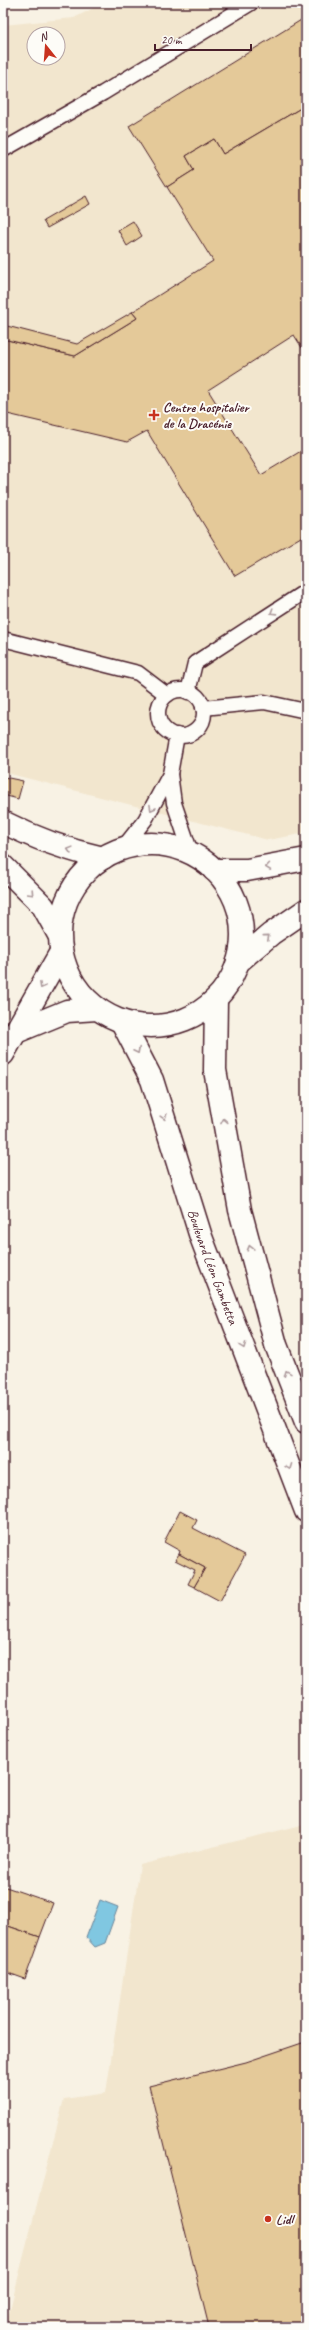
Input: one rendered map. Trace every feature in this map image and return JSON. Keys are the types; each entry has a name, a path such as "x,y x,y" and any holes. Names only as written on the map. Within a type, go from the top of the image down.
{"main road":[{"path":"3,822 44,842 68,850 112,854"},
{"path":"3,866 43,906 60,944 68,974 80,993 97,1009 122,1022 147,1026 172,1024 196,1015 216,999 229,982 238,962 242,938 239,913 230,890 214,870 191,854 168,846 145,845 112,854 85,872 72,891 63,913 60,944 16,1032 3,1054"},
{"path":"214,870 247,870 306,859"},
{"path":"238,962 271,934 306,910"},
{"path":"216,999 215,1070 240,1210 276,1345 306,1422"},
{"path":"16,1032 67,1011 97,1009"},
{"name":"Boulevard Léon Gambetta","path":"122,1022 152,1080 201,1237 306,1512"}],"lane":[{"path":"3,150 103,93 251,3"},
{"path":"188,692 195,663 306,591"},
{"path":"3,639 138,673 167,695"},
{"path":"181,690 188,692 200,701 204,715 197,729 191,733 177,735 164,728 158,715 159,707 167,695 181,690"},
{"path":"203,708 264,702 306,711"},
{"path":"177,735 170,774 174,803 191,854"},
{"path":"112,854 145,820 170,774"}],"shaded area":[{"name":"Centre hospitalier de la Dracénie","path":"103,3 306,3 306,833 268,840 3,772 3,25 74,18"},
{"path":"306,1824 306,2327 30,2327 7,2321 64,2099 106,2093 140,1865"}],"water":[{"path":"100,1900 118,1907 105,1943 95,1947 86,1937"}],"building":[{"path":"306,17 306,105 223,154 214,139 186,156 194,170 167,187 129,126"},
{"path":"306,105 306,354 294,335 208,390 261,475 306,448 306,534 235,576 147,431 127,442 3,413 3,339 75,356 137,318 132,312 213,261 167,187 194,170 186,156 214,139 223,154"},
{"path":"86,196 90,204 47,228 43,221"},
{"path":"133,221 142,236 127,246 118,230"},
{"path":"132,312 137,318 75,356 3,339 3,325 77,344"},
{"path":"4,777 23,781 18,799 3,795"},
{"path":"180,1511 197,1520 193,1528 245,1555 220,1601 194,1587 205,1568 179,1554 180,1551 164,1542"},
{"path":"179,1554 205,1568 194,1587 188,1584 195,1570 175,1560"},
{"path":"3,1886 53,1903 40,1937 8,1926 3,1942"},
{"path":"8,1926 40,1937 25,1979 3,1971 3,1942"},
{"path":"305,2042 306,2327 209,2327 149,2086 246,2062"}],"place":[{"name":"Centre hospitalier de la Dracénie","path":"154,415"},
{"name":"Lidl","path":"268,2219"}]}
